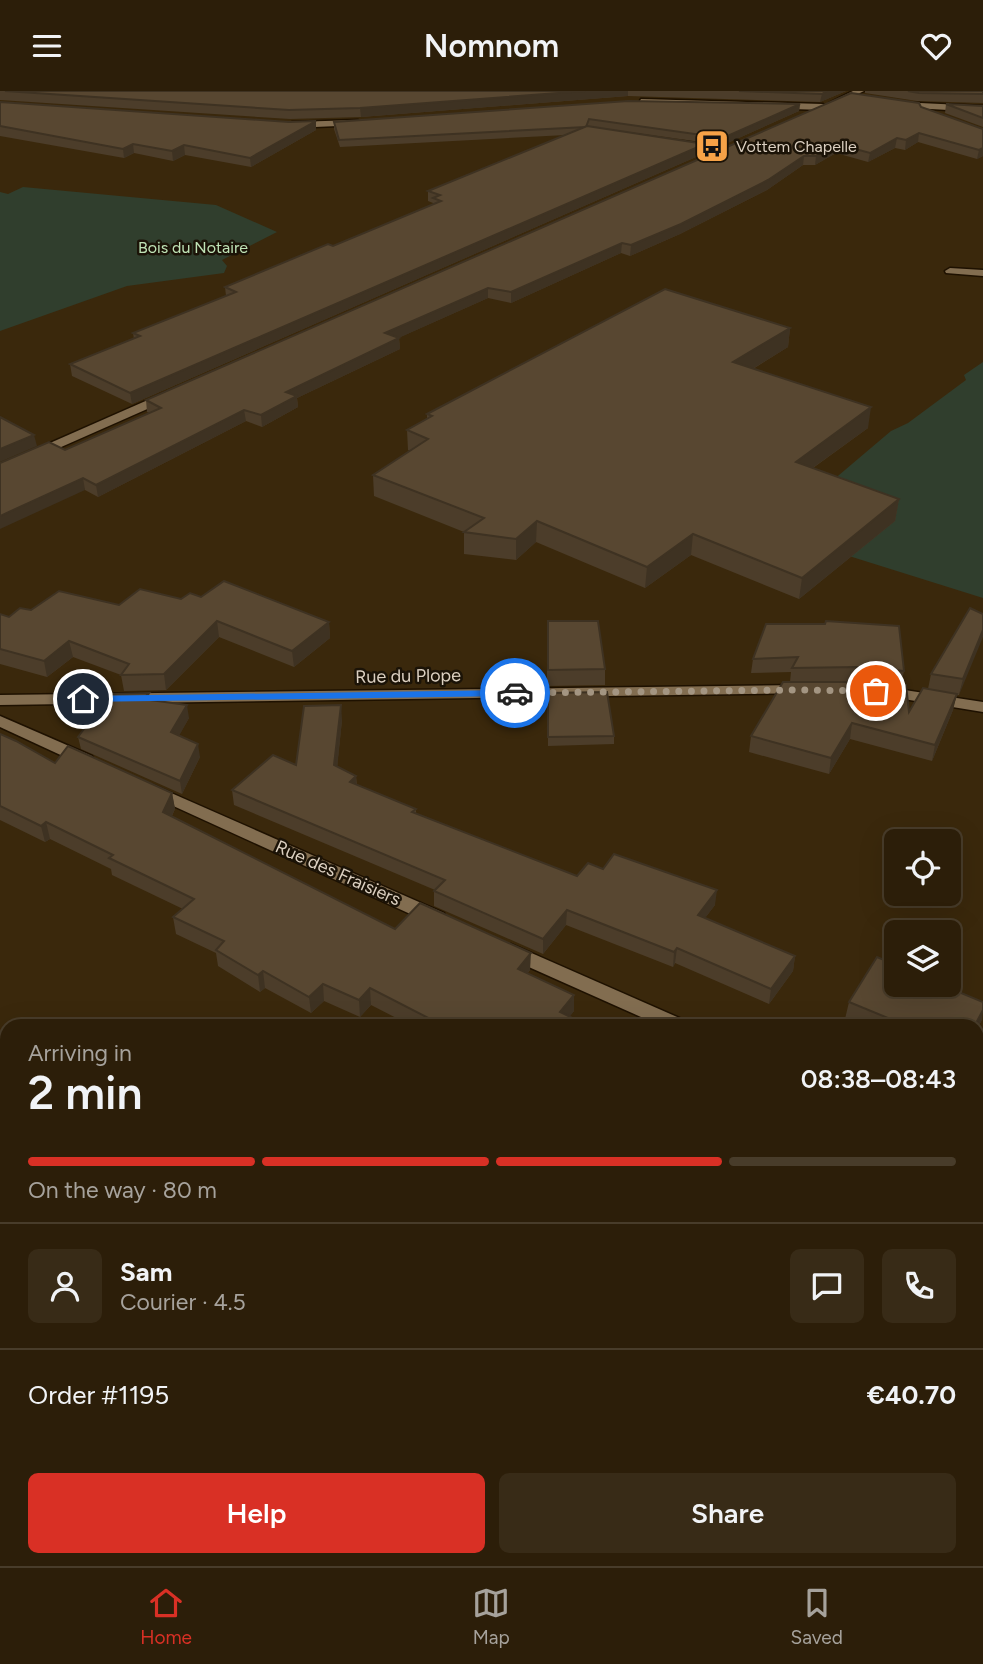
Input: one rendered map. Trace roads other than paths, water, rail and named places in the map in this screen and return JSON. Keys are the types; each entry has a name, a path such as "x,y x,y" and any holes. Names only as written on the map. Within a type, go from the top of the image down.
{"street":[{"path":"830,91 849,96"},
{"path":"792,121 849,96 861,95"},
{"path":"628,102 823,107"},
{"path":"886,104 983,109"},
{"path":"917,107 940,119"},
{"path":"279,124 374,122"},
{"path":"673,142 724,151"},
{"path":"699,162 736,146"},
{"path":"950,271 983,273"},
{"path":"0,470 173,393"},
{"name":"Rue du Plope","path":"0,700 812,690"},
{"path":"864,691 899,693 983,707"},
{"path":"0,721 101,766"},
{"name":"Rue des Fraisiers","path":"138,783 453,925"},
{"path":"491,942 664,1019"}],"place":[{"name":"Vottem Chapelle","path":"712,146"}],"park label":[{"name":"Bois du Notaire","path":"193,247"}]}
